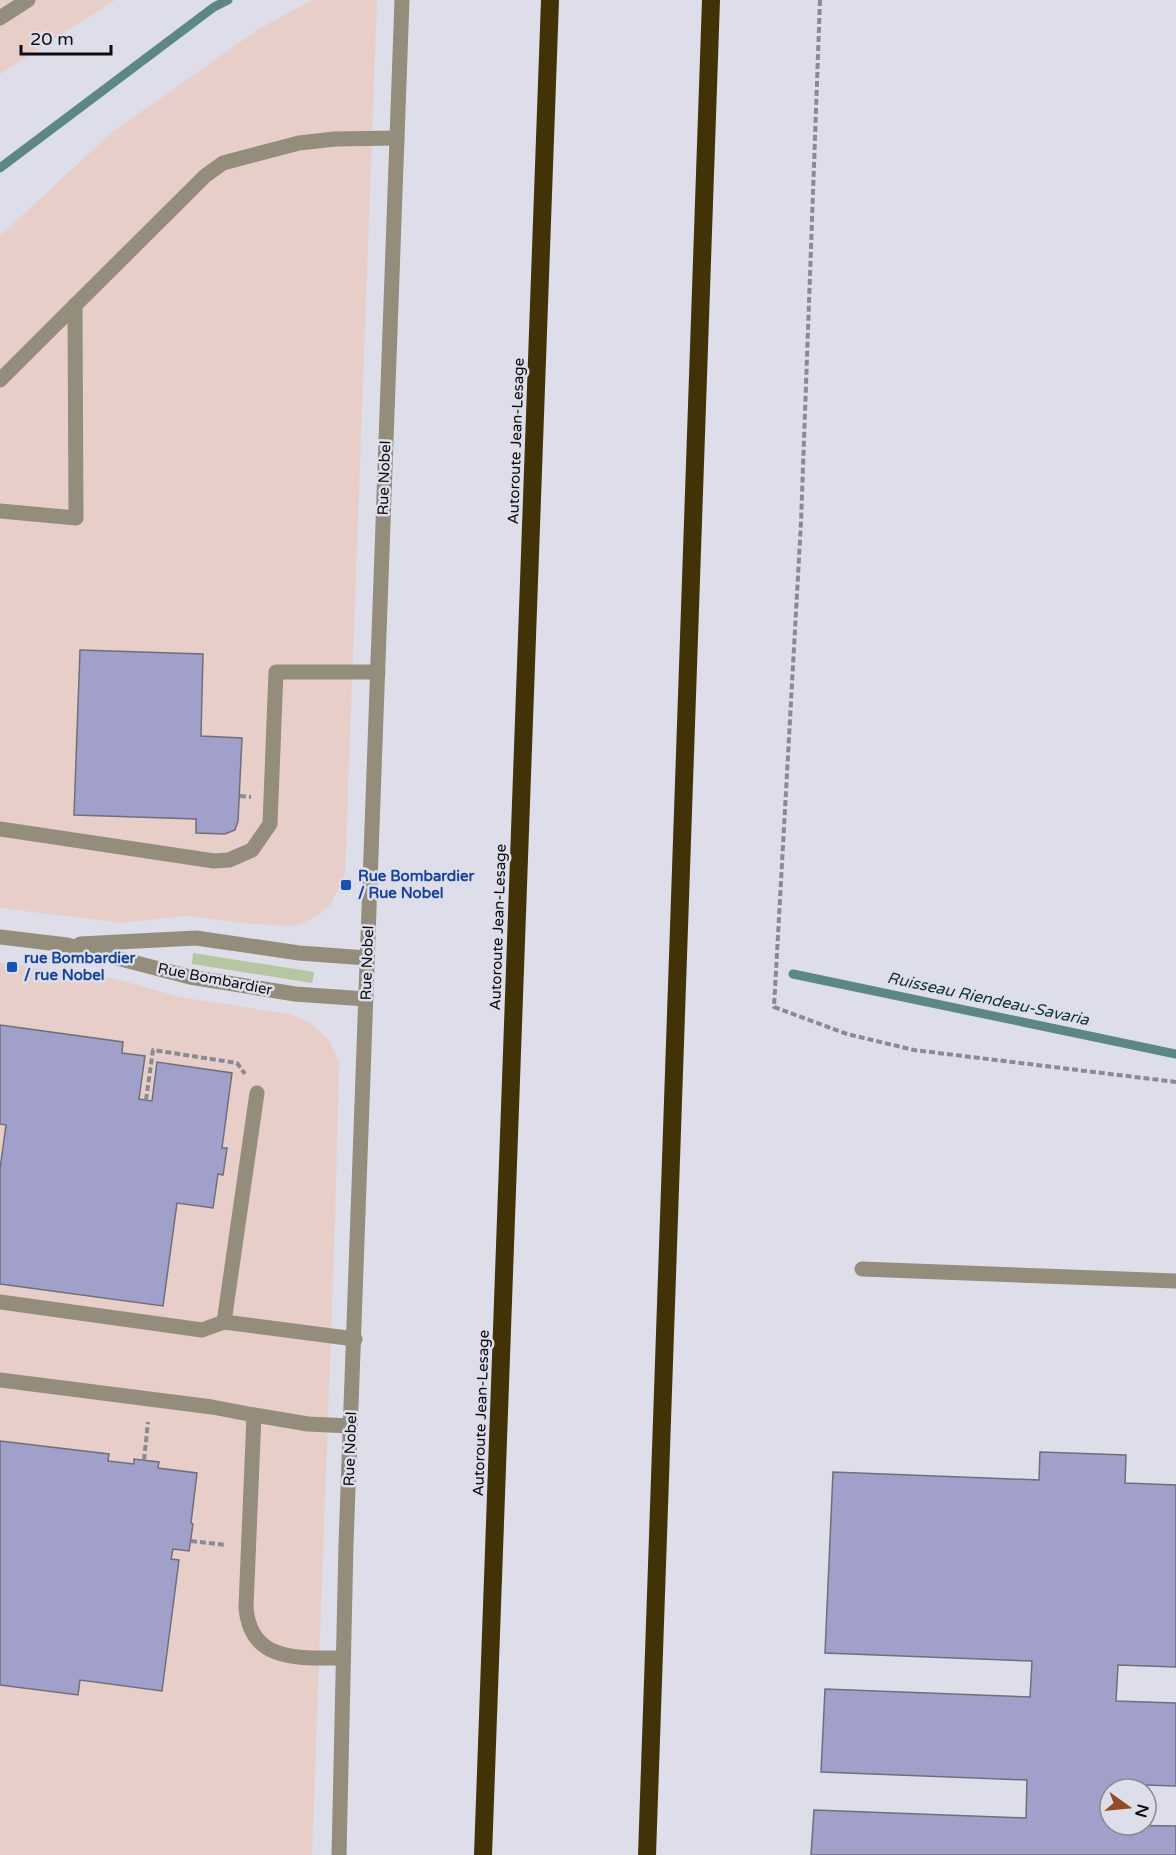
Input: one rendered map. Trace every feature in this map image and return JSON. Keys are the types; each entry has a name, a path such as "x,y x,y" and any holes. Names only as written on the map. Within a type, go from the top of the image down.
{"highway":[{"name":"Autoroute Jean-Lesage","path":"483,1855 550,0"},
{"path":"647,1855 711,0"}],"street":[{"path":"0,18 28,0"},
{"name":"Rue Nobel","path":"339,1855 350,1426 402,0"},
{"path":"0,380 205,176 223,163 299,143 335,139 397,138"},
{"path":"0,510 76,518 75,305"},
{"path":"0,829 214,861 241,856 252,850 270,824 276,672 378,672"},
{"name":"Rue Bombardier","path":"0,937 67,945 190,977 295,994 366,999"},
{"name":"Rue Bombardier","path":"67,945 196,938 310,954 367,958"},
{"path":"224,1322 254,1087"},
{"path":"862,1269 1176,1281"},
{"path":"0,1302 202,1330 224,1322 354,1339"},
{"path":"0,1380 212,1407 308,1424 350,1426"},
{"path":"254,1415 246,1606 249,1626 255,1637 275,1652 300,1658 343,1658"}],"path":[{"path":"820,0 801,522 774,1006 847,1034 914,1050 1044,1064 1176,1082"},
{"path":"240,796 249,797"},
{"path":"146,1100 153,1050 237,1063 254,1087"},
{"path":"144,1460 146,1443"},
{"path":"191,1541 210,1544"}],"shaded area":[{"path":"0,0 115,0 0,74"},
{"path":"312,0 377,0 345,874 331,904 317,916 290,926 186,916 122,923 0,908 0,236 111,133 257,30"},
{"path":"0,963 112,978 180,997 288,1014 316,1027 328,1039 339,1062 312,1855 0,1855"}],"green space":[{"path":"193,953 314,972 312,983 192,964"}],"building":[{"path":"80,650 203,654 201,736 242,738 238,821 235,830 225,834 196,833 196,819 74,815"},
{"path":"0,1025 123,1042 122,1053 145,1056 139,1099 152,1101 157,1062 232,1073 222,1148 227,1148 223,1175 218,1174 213,1208 177,1203 163,1306 0,1284 0,1169 6,1125 0,1124"},
{"path":"0,1441 109,1454 108,1461 134,1464 134,1459 159,1462 158,1468 197,1473 189,1551 173,1549 171,1559 179,1560 162,1691 80,1680 78,1695 0,1685"},
{"path":"1040,1452 1126,1455 1125,1483 1176,1485 1176,1667 1118,1665 1116,1701 1176,1703 1176,1786 1158,1785 1158,1777 1098,1777 1098,1837 1158,1837 1158,1826 1176,1826 1176,1855 811,1855 814,1810 1026,1818 1027,1780 821,1772 825,1689 1030,1697 1032,1661 825,1653 833,1472 1039,1480"}],"waterway":[{"path":"0,168 214,7 228,0"},
{"name":"Ruisseau Riendeau-Savaria","path":"793,974 1176,1054"}],"place":[{"name":"Rue Bombardier / Rue Nobel","path":"346,885"},
{"name":"rue Bombardier / rue Nobel","path":"12,967"}]}
